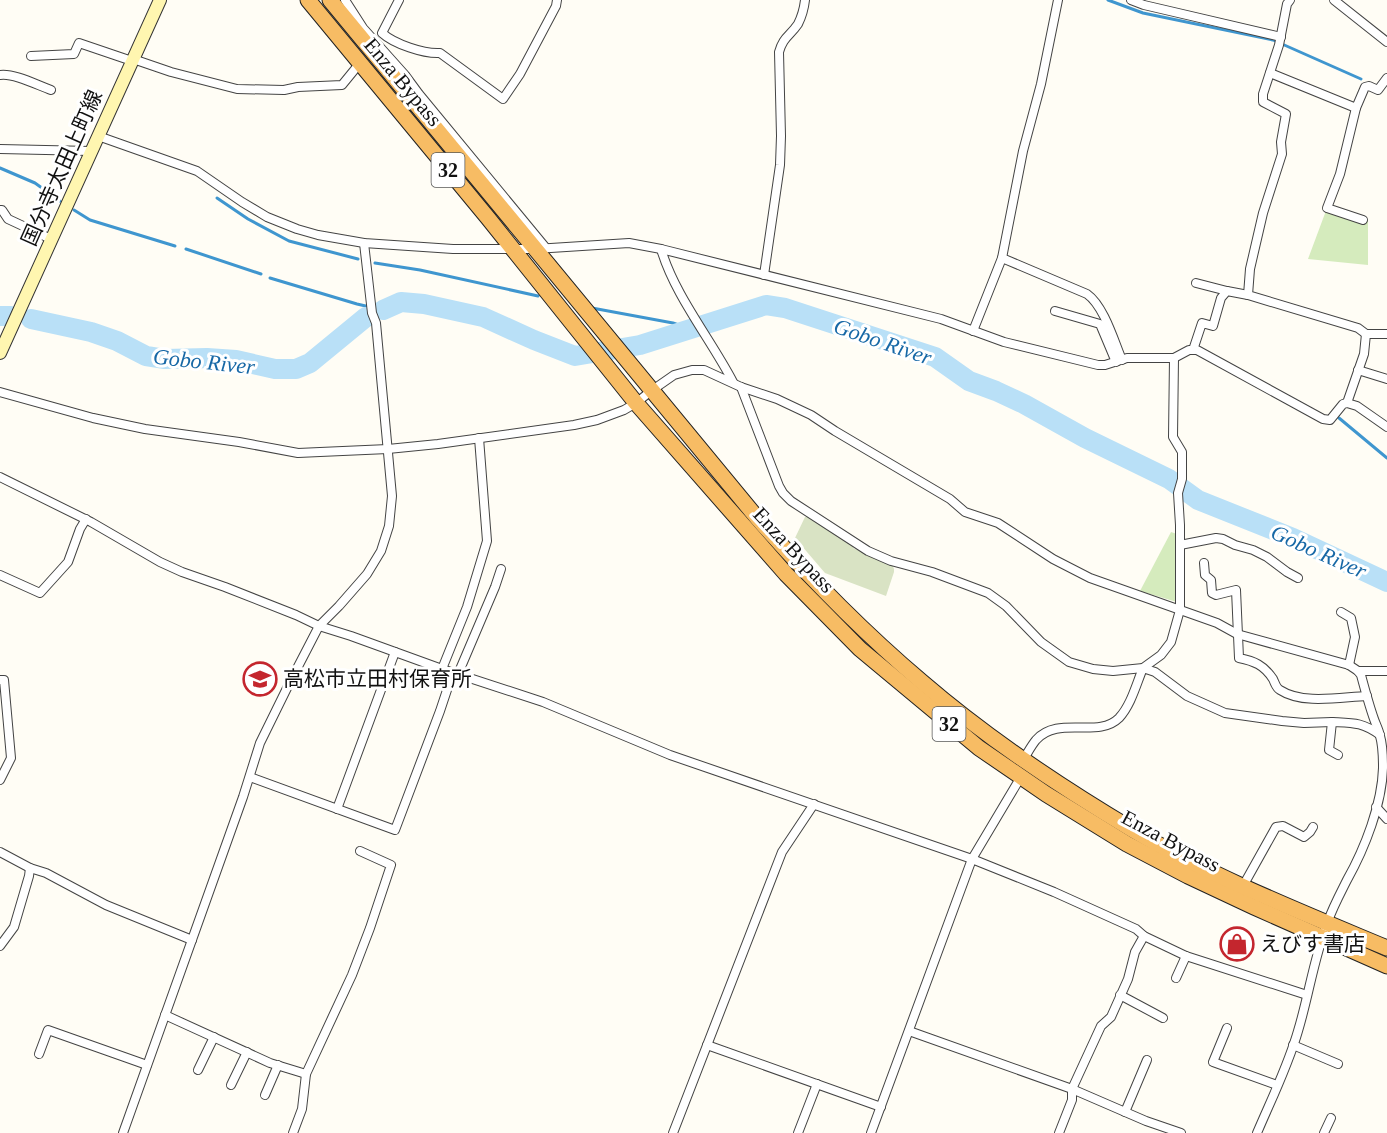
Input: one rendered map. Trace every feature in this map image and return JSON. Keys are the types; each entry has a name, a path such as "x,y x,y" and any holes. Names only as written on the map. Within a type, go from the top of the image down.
{"highway":[{"name":"Enza Bypass","path":"308,0 636,403 786,574 860,649 979,748 1054,782 1134,831 1243,886 1387,966"},
{"name":"Enza Bypass","path":"330,0 541,248 651,391 758,519 798,564 870,636 922,683 1025,767 1046,794 1127,844 1197,880 1325,931 1387,948"}],"main road":[{"name":"国分寺太田上町線","path":"0,353 160,0"}],"street":[{"path":"345,0 363,27 405,75 541,248"},
{"path":"399,0 382,33 389,39 430,54 440,53 503,99 520,74 557,0"},
{"path":"764,275 780,165 779,52 782,43 797,25 803,13 805,0"},
{"path":"974,331 1002,258 1023,151 1041,84 1058,0"},
{"path":"1131,0 1216,21 1280,41"},
{"path":"1248,295 1250,269 1263,213 1282,154 1281,142 1286,114 1263,102 1263,94 1290,0"},
{"path":"1334,0 1387,42"},
{"path":"31,56 74,54 79,43 171,72 237,89 284,90 342,85 360,63"},
{"path":"1270,74 1356,108"},
{"path":"0,75 15,77 51,90"},
{"path":"1363,220 1327,208 1340,174 1356,108 1365,87 1369,86 1378,90 1387,78"},
{"path":"98,136 197,171 267,217 318,235 364,243 453,249 541,248 629,243 941,318 1004,342 1098,365 1127,358 1174,358 1193,350 1203,352 1323,419 1330,420 1343,404 1347,403 1357,406 1387,427"},
{"path":"0,149 91,151"},
{"path":"0,210 9,219 51,239"},
{"path":"123,1133 250,777 260,743 319,626 368,574 381,551 389,526 392,496 388,449 376,323 372,313 364,243"},
{"path":"661,249 666,265 700,328 737,384 779,486 791,501 868,551 891,561 932,572 988,593 1006,606 1041,642 1069,662 1092,669 1113,671 1143,668 1155,672 1187,696 1226,713 1282,721 1359,724 1368,726 1383,742"},
{"path":"1002,258 1093,298 1104,317 1119,361"},
{"path":"1196,283 1248,295 1358,328 1366,334 1387,334"},
{"path":"1193,350 1203,323 1213,326 1221,298 1227,291"},
{"path":"1054,311 1100,324 1119,361"},
{"path":"1347,403 1364,354 1366,334"},
{"path":"872,1133 972,859 1025,767 1035,741 1052,730 1077,727 1097,728 1108,726 1118,719 1127,707 1143,668 1161,655 1171,642 1180,610 1178,493 1182,479 1182,452 1173,437 1174,358"},
{"path":"0,392 84,416 137,428 239,442 298,453 388,449 574,425 597,420 624,410 674,375 692,370 704,370 811,415 950,500 965,512 998,523 1053,559 1078,572 1110,586 1217,623 1237,634 1349,665 1358,671 1387,670"},
{"path":"1358,370 1387,379"},
{"path":"250,777 395,830 440,711 448,684 442,669 467,607 487,541 479,438"},
{"path":"0,477 86,519 160,562 182,572 225,587 319,626 543,702 670,755 972,859 1136,929 1144,936 1186,956 1307,995"},
{"path":"0,574 40,593 68,562 86,519"},
{"path":"1180,546 1216,538 1223,539 1267,557 1298,578"},
{"path":"1204,563 1205,575 1211,580 1212,593 1216,595 1236,590 1239,658 1261,665 1278,689 1297,698 1366,696"},
{"path":"458,674 501,569"},
{"path":"1341,612 1351,618 1355,637 1349,665"},
{"path":"337,808 395,652"},
{"path":"1257,1133 1293,1045 1325,931 1340,892 1363,846 1376,807 1383,770 1383,742 1358,671"},
{"path":"0,680 4,680 10,758 0,780"},
{"path":"1332,722 1329,750 1338,755"},
{"path":"673,1133 782,852 814,804"},
{"path":"1376,807 1387,819"},
{"path":"1243,886 1276,826 1282,826 1304,837 1313,827"},
{"path":"293,1133 302,1109 306,1074 352,975 391,865 360,851"},
{"path":"0,852 106,905 192,940"},
{"path":"0,946 14,927 30,868"},
{"path":"1059,1133 1072,1100 1072,1089 1101,1026 1111,1017 1128,979 1135,952 1144,936"},
{"path":"1176,978 1186,956"},
{"path":"1120,995 1163,1018"},
{"path":"165,1015 246,1052 306,1074"},
{"path":"1227,1028 1213,1062 1277,1085"},
{"path":"39,1054 48,1030 147,1065"},
{"path":"909,1031 1072,1089 1181,1133"},
{"path":"198,1070 214,1037"},
{"path":"707,1045 881,1107"},
{"path":"1293,1045 1338,1064"},
{"path":"231,1085 246,1052"},
{"path":"1125,1112 1147,1060"},
{"path":"265,1095 278,1065"},
{"path":"798,1133 817,1084"},
{"path":"1324,1133 1331,1118"}],"green space":[{"path":"1327,208 1363,220 1368,219 1368,265 1308,259"},
{"path":"805,517 809,517 854,545 853,548 892,564 894,572 886,596 825,573 795,538"},
{"path":"1171,532 1177,534 1177,602 1140,591"}],"waterway":[{"path":"1108,0 1143,13 1273,40 1361,79"},
{"path":"0,168 35,183 60,201"},
{"path":"217,198 248,219 289,241 358,259"},
{"path":"74,210 90,220 175,246"},
{"path":"186,249 261,274"},
{"path":"375,263 420,270 538,296"},
{"path":"270,278 383,310"},
{"name":"Gobo River","path":"383,310 401,302 424,304 483,317 575,356 640,345 766,305 785,308 935,357 969,381 1024,404 1085,438 1169,479 1198,500 1293,538 1387,582"},
{"path":"592,308 673,323 690,329"},
{"name":"Gobo River","path":"0,316 11,316"},
{"name":"Gobo River","path":"31,319 91,332 117,341 146,356 165,359 236,360 275,369 296,369 310,363 366,317"},
{"path":"1339,418 1387,458"}],"place":[{"name":"高松市立田村保育所","path":"260,679"},
{"name":"えびす書店","path":"1237,944"}]}
